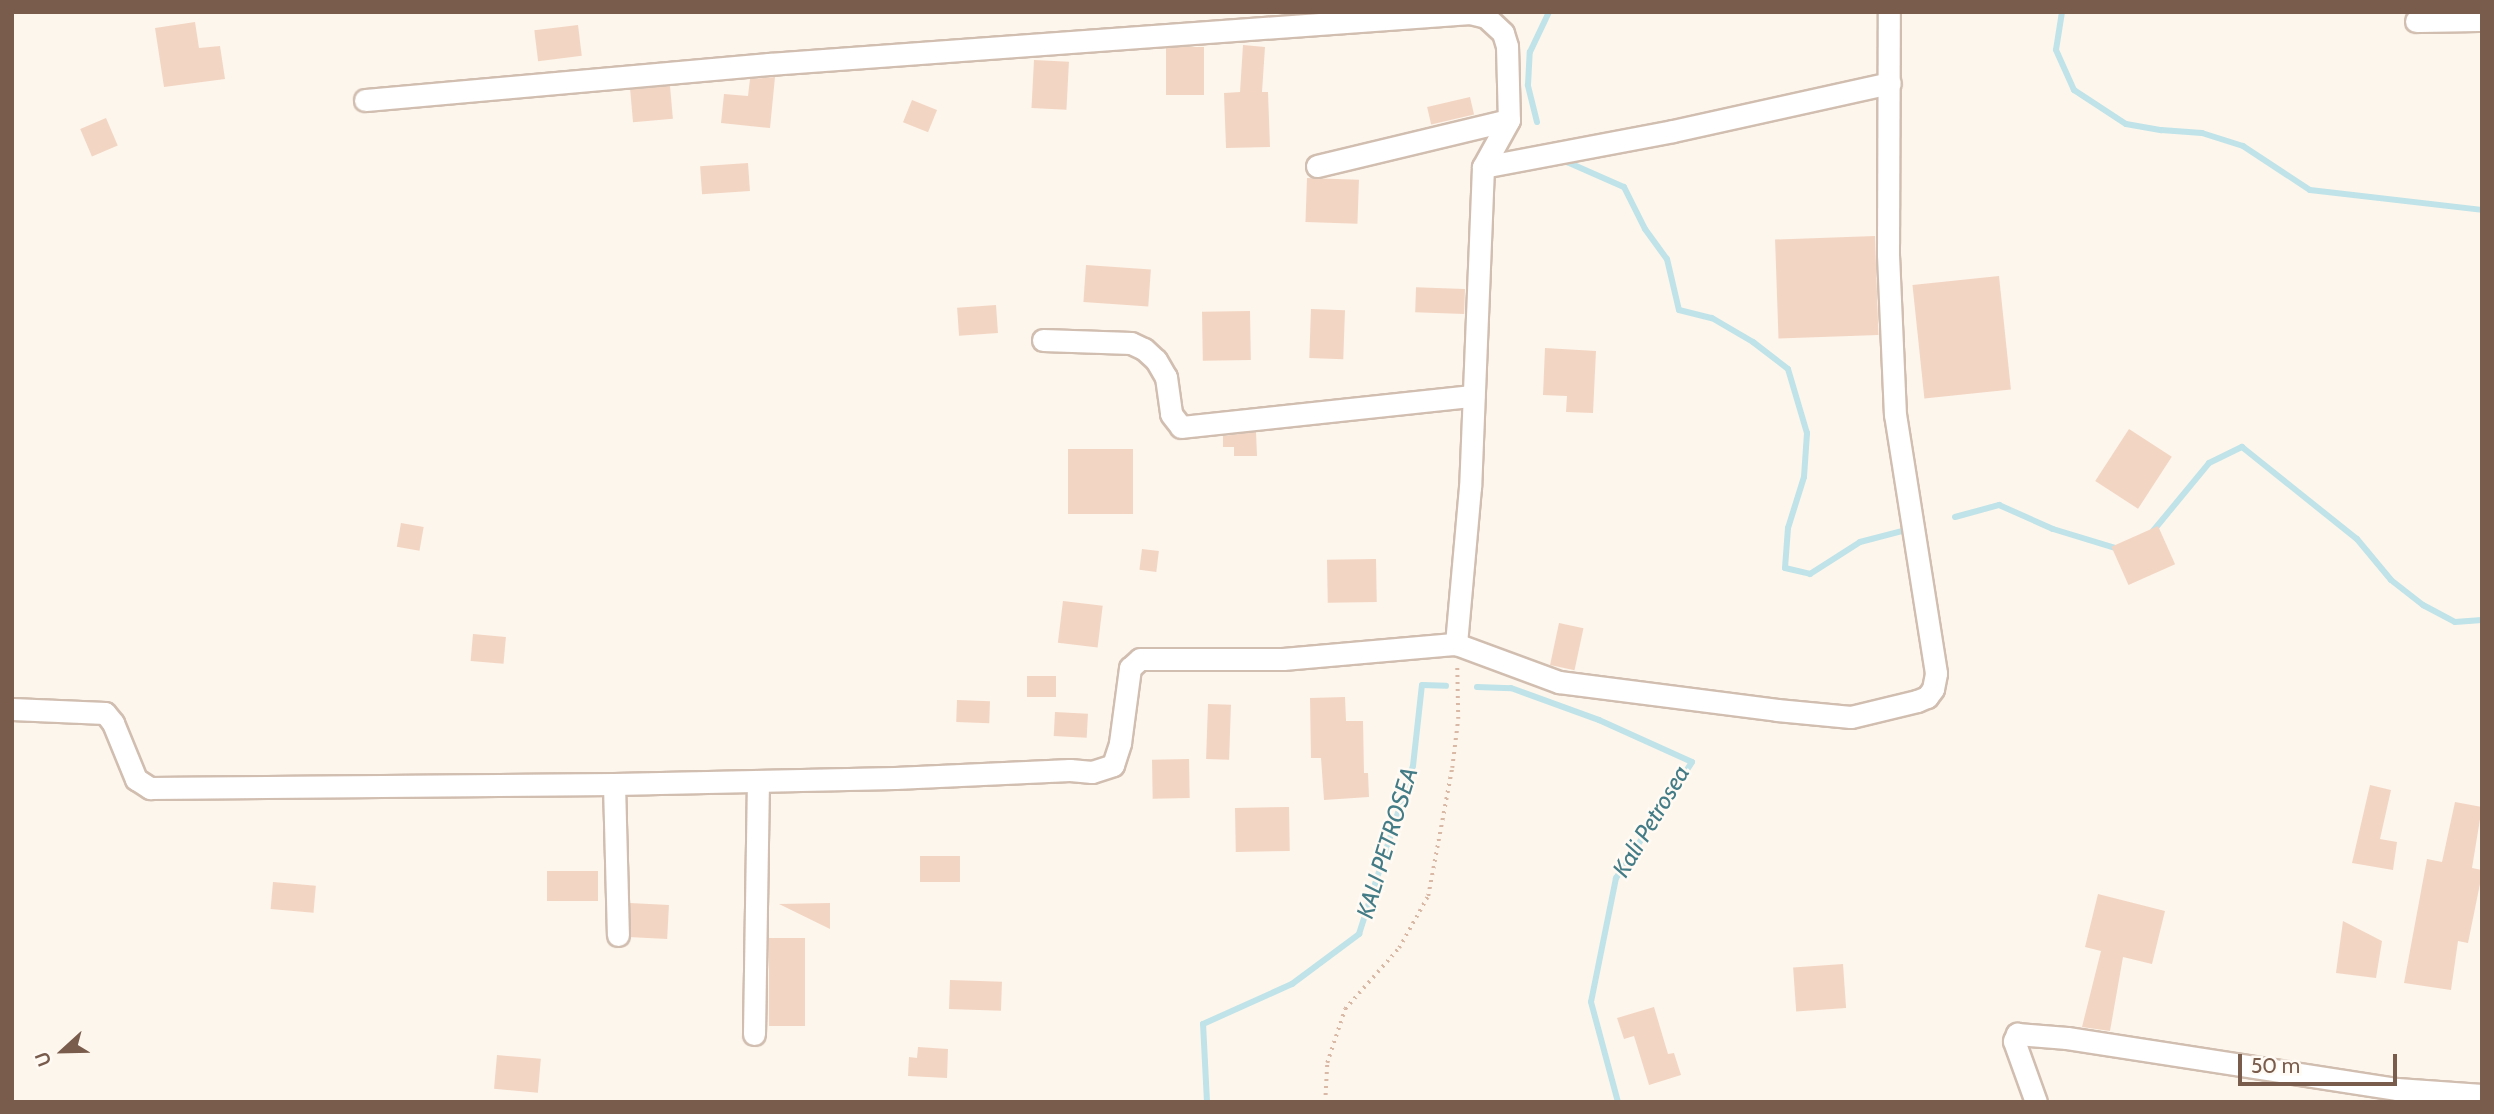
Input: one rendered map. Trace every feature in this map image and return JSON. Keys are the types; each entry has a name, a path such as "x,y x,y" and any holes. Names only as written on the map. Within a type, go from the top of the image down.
{"street":[{"path":"12,709 104,713 113,723 136,779 150,788 614,784 1106,770 1113,765 1116,757 1130,668 1140,660 1283,659 1456,644 1559,682 1777,710 1851,717 1927,697 1936,673 1895,415 1889,336 1888,12"},
{"path":"365,100 768,64 1469,13 1486,17 1503,33 1507,46 1509,120 1483,167 1470,487 1456,644"},
{"path":"2416,21 2482,20"},
{"path":"1483,167 1673,131 1890,83"},
{"path":"1317,166 1509,120"},
{"path":"1043,340 1131,343 1144,349 1156,360 1166,377 1171,414 1181,426 1473,396"},
{"path":"754,1034 758,781"},
{"path":"614,784 618,935"},
{"path":"2036,1102 2014,1041 2017,1034 2067,1038 2397,1095 2482,1095"}],"path":[{"path":"1325,1102 1327,1063 1345,1009 1399,948 1428,896 1458,719 1456,644"}],"building":[{"path":"195,22 199,48 220,46 225,79 164,87 155,28"},
{"path":"578,25 582,56 538,61 534,30"},
{"path":"1243,45 1265,47 1262,92 1268,92 1270,147 1226,148 1224,93 1240,92"},
{"path":"1166,47 1204,47 1204,95 1166,95"},
{"path":"1034,60 1069,62 1066,110 1031,108"},
{"path":"775,77 770,128 721,123 724,94 748,96 750,79"},
{"path":"670,86 673,119 633,122 630,89"},
{"path":"1470,97 1474,115 1431,124 1427,107"},
{"path":"912,100 937,110 928,132 903,122"},
{"path":"106,118 118,146 92,157 80,129"},
{"path":"748,163 750,191 702,194 700,166"},
{"path":"1307,178 1359,180 1357,224 1305,222"},
{"path":"1875,236 1878,335 1779,338 1775,239"},
{"path":"1086,265 1151,270 1148,306 1083,302"},
{"path":"1999,276 2011,389 1924,398 1912,285"},
{"path":"1416,287 1465,289 1464,314 1415,312"},
{"path":"996,305 998,333 959,336 957,308"},
{"path":"1311,309 1345,310 1343,359 1309,358"},
{"path":"1250,311 1251,360 1203,361 1202,312"},
{"path":"1545,348 1596,351 1593,413 1566,412 1567,396 1543,395"},
{"path":"2129,429 2172,457 2138,509 2095,481"},
{"path":"1256,432 1257,456 1234,456 1234,447 1223,447 1223,436"},
{"path":"1068,449 1133,449 1133,514 1068,514"},
{"path":"401,523 424,527 419,551 397,547"},
{"path":"2158,526 2175,564 2128,585 2111,547"},
{"path":"1142,549 1159,551 1156,572 1139,570"},
{"path":"1376,559 1377,602 1328,603 1327,560"},
{"path":"1063,601 1103,606 1098,648 1058,643"},
{"path":"1559,623 1583,628 1575,670 1550,665"},
{"path":"473,634 506,637 504,664 471,661"},
{"path":"1027,676 1056,676 1056,697 1027,697"},
{"path":"1345,697 1346,721 1363,721 1364,773 1368,773 1369,797 1324,800 1321,758 1311,758 1310,698"},
{"path":"957,700 990,701 989,723 956,722"},
{"path":"1208,704 1231,705 1229,760 1206,759"},
{"path":"1055,712 1088,714 1087,738 1054,736"},
{"path":"1189,759 1190,798 1153,799 1152,760"},
{"path":"2370,785 2391,790 2380,839 2397,842 2393,870 2352,863"},
{"path":"2455,802 2482,807 2472,868 2482,870 2482,874 2468,943 2458,941 2451,990 2404,983 2427,859 2442,862"},
{"path":"1289,807 1290,851 1236,852 1235,808"},
{"path":"920,856 960,856 960,882 920,882"},
{"path":"547,871 598,871 598,901 547,901"},
{"path":"273,882 316,886 313,913 271,909"},
{"path":"2098,894 2165,911 2152,964 2123,957 2110,1031 2082,1027 2101,951 2085,947"},
{"path":"630,903 669,905 667,939 628,937"},
{"path":"830,903 830,929 779,904"},
{"path":"2343,921 2382,941 2376,978 2336,973"},
{"path":"769,938 805,938 805,1026 769,1026"},
{"path":"1843,964 1846,1008 1796,1011 1793,967"},
{"path":"950,980 1002,982 1001,1011 949,1009"},
{"path":"1654,1007 1668,1054 1674,1053 1681,1075 1649,1085 1634,1036 1624,1039 1617,1018"},
{"path":"918,1047 948,1049 947,1078 908,1076 909,1057 917,1058"},
{"path":"497,1055 541,1059 538,1093 494,1089"}],"waterway":[{"path":"1537,122 1528,85 1530,52 1549,12"},
{"path":"2062,12 2056,50 2074,90 2126,124 2202,133 2243,146 2310,190 2482,210"},
{"path":"1562,156 1567,162 1624,187 1645,229 1667,259 1679,310 1712,318 1753,342 1788,369 1807,433 1804,477 1788,528 1785,568 1810,574 1860,542 1910,529"},
{"path":"2153,531 2209,463 2242,447 2357,539 2391,580 2423,605 2455,622 2482,620"},
{"path":"1955,517 1999,505 2053,529 2119,549"},
{"name":"KALI PETROSEA","path":"1207,1102 1203,1024 1292,984 1359,934 1413,766 1422,685 1446,686"},
{"name":"Kali Petrosea","path":"1477,687 1511,688 1599,720 1692,762 1616,878 1591,1002 1618,1102"}]}
